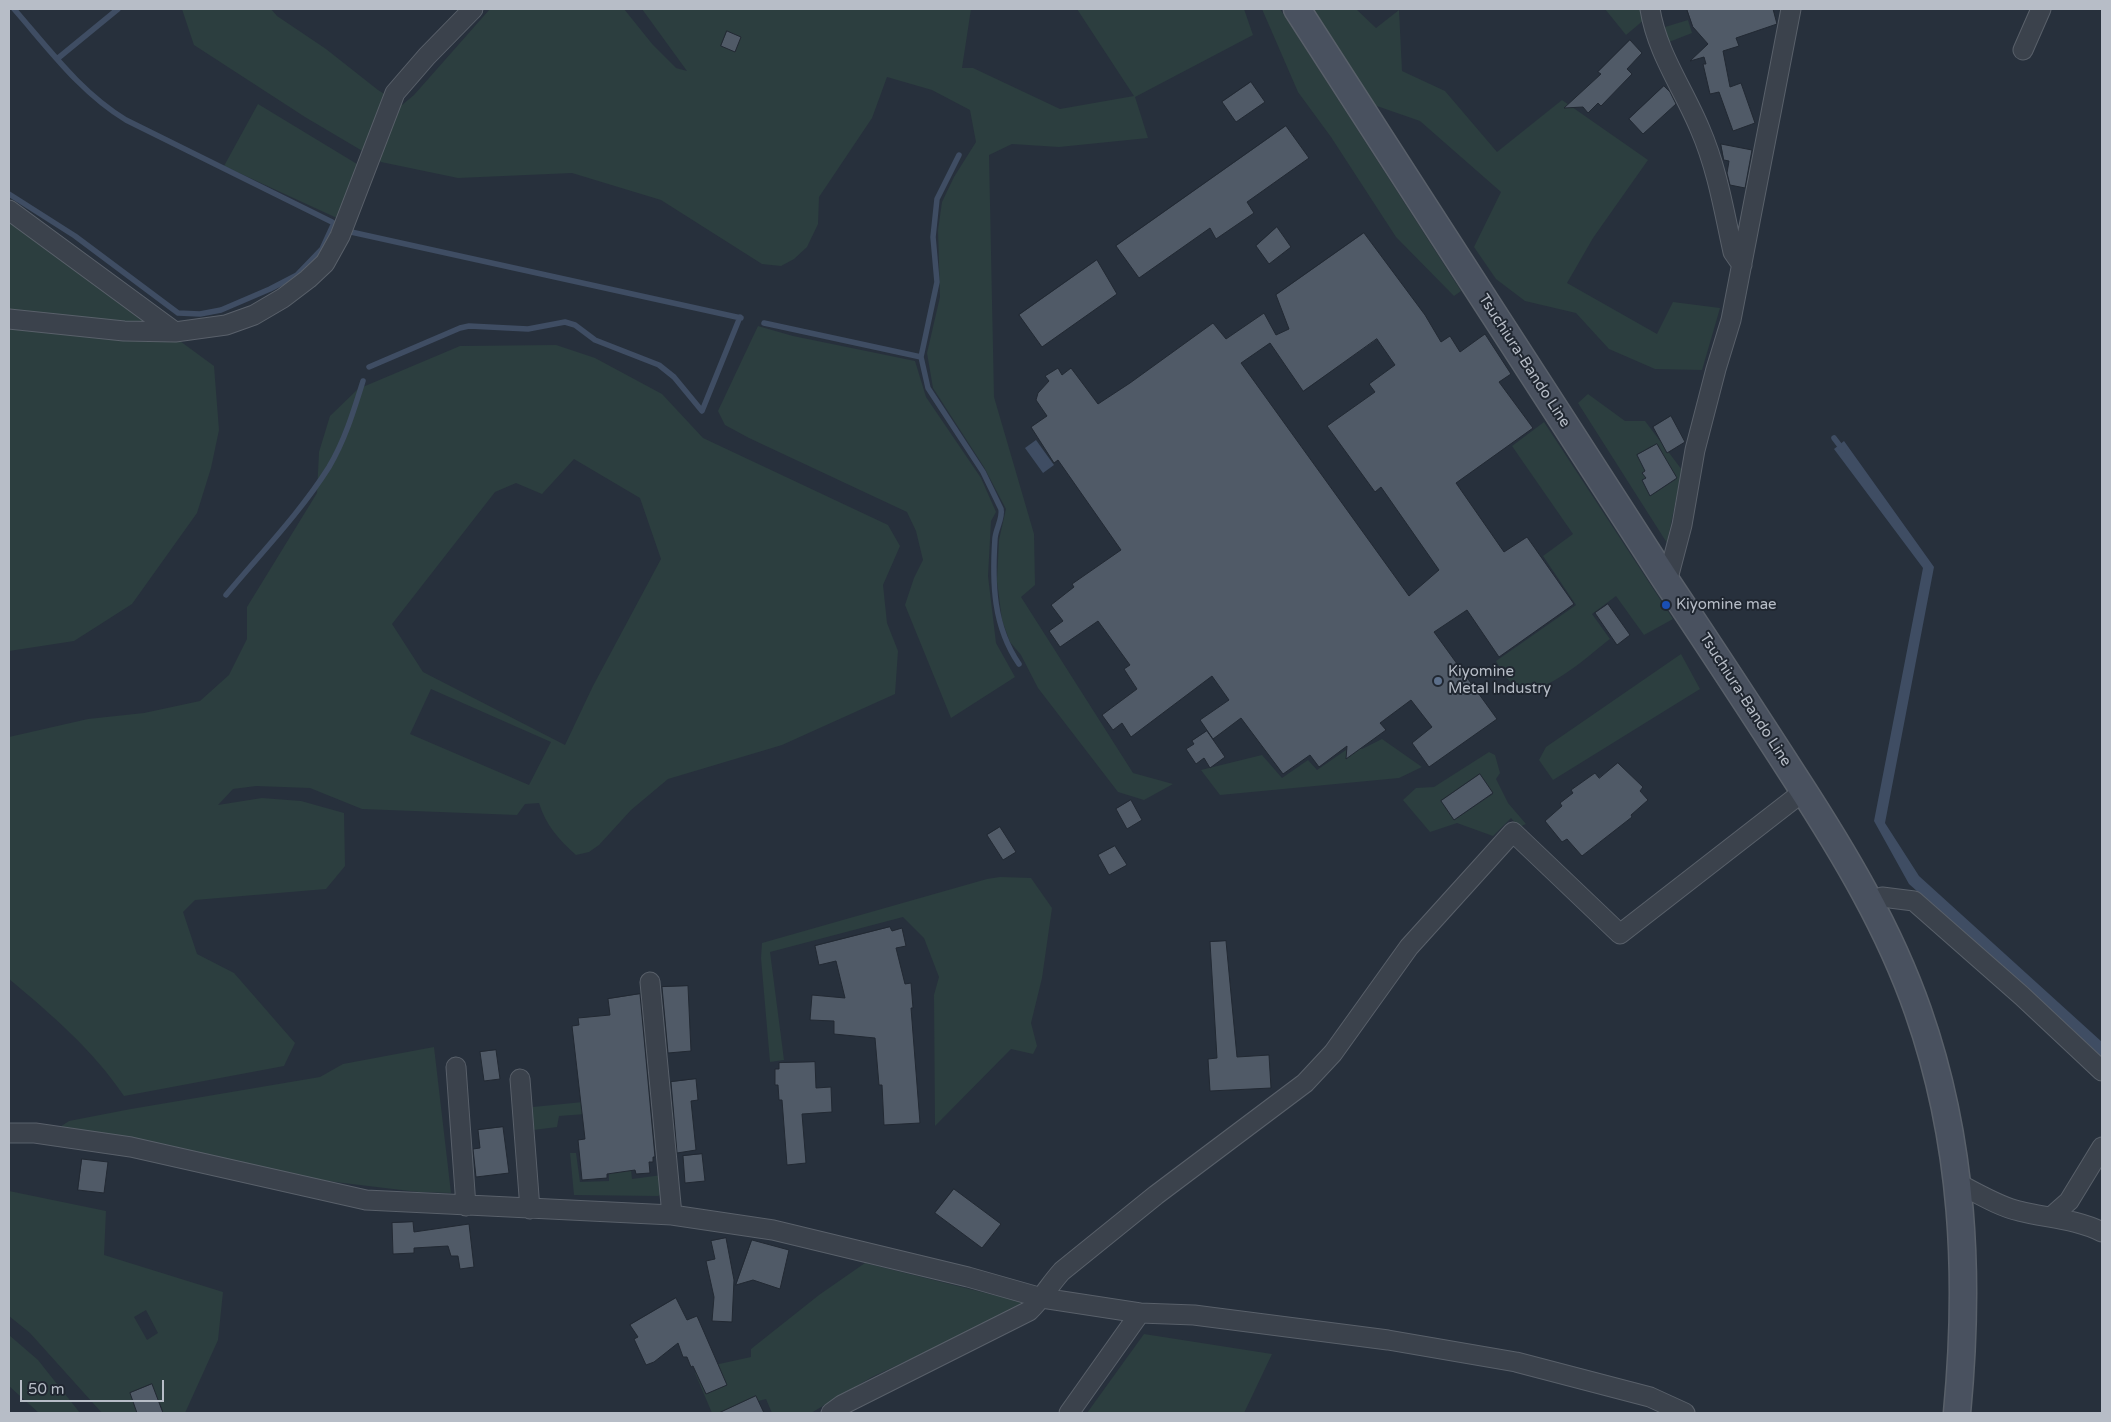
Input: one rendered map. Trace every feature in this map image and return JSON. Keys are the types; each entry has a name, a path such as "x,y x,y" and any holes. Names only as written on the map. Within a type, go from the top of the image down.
{"main road":[{"name":"Tsuchiura-Bando Line","path":"1297,9 1667,582 1732,677 1842,850 1882,926 1918,1011 1943,1097 1959,1184 1965,1308 1957,1413"}],"street":[{"path":"9,319 124,331 175,332 226,325 254,315 308,279 325,263 340,236 396,92 473,9"},
{"path":"1650,9 1658,45 1700,128 1709,153 1733,252 1742,265"},
{"path":"1667,582 1682,525 1695,450 1731,320 1791,9"},
{"path":"2023,50 2041,9"},
{"path":"9,210 175,332"},
{"path":"843,1410 1029,1311 1042,1298 1062,1271 1156,1195 1305,1083 1333,1053 1409,946 1513,832 1620,934 1804,792"},
{"path":"1870,902 1882,897 1914,901 2022,996 2102,1071"},
{"path":"650,982 672,1215"},
{"path":"456,1067 466,1206"},
{"path":"520,1079 530,1208"},
{"path":"9,1133 35,1133 131,1147 366,1200 672,1215 773,1230 976,1279 1042,1298 1140,1313 1194,1315 1388,1340 1516,1362 1650,1397 1685,1413"},
{"path":"2052,1216 2069,1200 2102,1146"},
{"path":"1959,1184 2018,1211 2052,1216 2091,1226 2102,1232"},
{"path":"1069,1413 1140,1313"}],"shaded area":[{"path":"182,9 271,9 277,16 326,49 378,90 402,105 414,95 490,9 624,9 653,45 676,68 687,71 642,9 971,9 962,68 973,68 1060,109 1134,96 1077,9 1244,9 1253,35 1135,97 1148,138 1059,147 1012,144 989,155 994,397 1034,534 1035,585 1021,597 1133,773 1173,784 1144,800 1118,792 1038,688 1021,655 1010,642 1002,620 997,581 999,540 1006,509 984,467 933,388 927,353 940,297 938,230 942,202 954,177 976,142 970,110 932,90 887,77 872,118 819,197 818,224 807,247 794,259 781,266 762,264 661,200 572,173 458,178 381,162 305,117 194,45"},
{"path":"1262,9 1280,9 1461,291 1454,296 1396,237 1331,137 1298,92"},
{"path":"1307,9 1356,9 1376,28 1399,10 1402,71 1445,91 1497,152 1562,100 1648,160 1593,238 1567,283 1657,334 1673,302 1720,308 1702,370 1655,369 1609,349 1576,313 1525,301 1496,279 1474,247 1501,192 1420,121 1374,105"},
{"path":"1605,9 1643,9 1645,19 1626,35"},
{"path":"1688,20 1692,33 1669,42 1665,27"},
{"path":"258,104 357,164 339,219 224,166"},
{"path":"9,219 34,234 214,366 219,430 211,468 197,513 132,604 74,641 9,651"},
{"path":"758,326 793,336 915,361 926,397 981,478 996,512 991,521 988,576 996,643 1015,677 951,718 905,605 914,578 923,560 916,531 907,512 749,438 725,425 718,411"},
{"path":"556,345 595,358 662,394 703,438 888,525 900,546 883,585 887,623 898,651 895,694 782,745 668,779 631,810 599,845 589,852 576,855 553,831 539,803 525,804 517,815 362,809 310,788 256,786 233,789 218,805 262,798 301,801 344,813 345,866 326,889 195,900 183,912 197,954 234,973 295,1043 284,1066 124,1096 85,1048 56,1019 9,979 9,737 88,719 144,713 200,701 229,675 247,639 247,607 317,493 319,452 330,416 358,389 460,346","holes":["574,459 640,498 661,559 593,686 565,745 423,672 392,624 495,492 516,483 542,494","431,689 551,742 529,785 410,734"]},
{"path":"1588,394 1625,421 1645,421 1682,470 1667,543 1578,403","holes":["1652,446 1676,476 1675,480 1650,496 1642,480 1646,478 1643,473 1645,471 1637,455"]},
{"path":"1544,422 1673,619 1644,635 1616,596 1592,614 1610,639 1555,680 1543,686 1521,689 1509,681 1496,661 1576,605 1543,556 1573,534 1512,446"},
{"path":"1681,654 1700,689 1553,780 1539,760 1546,747"},
{"path":"1382,739 1422,767 1399,778 1220,795 1201,770 1262,755 1282,778 1308,760 1317,770 1356,743 1362,749"},
{"path":"1489,752 1495,755 1500,773 1496,779 1508,803 1526,824 1519,827 1511,818 1493,836 1457,823 1430,832 1403,800 1416,788 1434,787","holes":["1480,774 1493,794 1454,820 1441,801"]},
{"path":"1000,877 1031,878 1052,908 1042,978 1031,1023 1037,1046 1033,1054 1011,1049 935,1126 934,995 939,977 924,938 903,917 770,952 784,1060 770,1062 761,958 762,943 987,879"},
{"path":"434,1047 451,1193 418,1192 327,1181 60,1127 69,1121 131,1109 320,1077 343,1064"},
{"path":"613,1099 628,1143 632,1179 662,1175 664,1193 658,1196 574,1195 570,1153 576,1153 580,1182 609,1181 609,1168 599,1113 559,1116 557,1127 533,1130 533,1107"},
{"path":"9,1191 106,1211 104,1255 223,1292 218,1340 185,1413 158,1413 163,1411 151,1384 130,1393 137,1413 102,1413 30,1333 9,1316","holes":["146,1310 158,1333 147,1340 134,1317"]},
{"path":"865,1263 1022,1302 1007,1314 872,1377 811,1413 772,1413 766,1399 735,1407 738,1413 712,1413 695,1373 719,1364 751,1357 751,1349 819,1295","holes":["719,1366 727,1385 706,1394 697,1376"]},
{"path":"1144,1334 1272,1354 1244,1413 1087,1413"},
{"path":"9,1335 38,1360 80,1413 39,1413 9,1386"}],"water":[{"path":"1036,440 1054,465 1043,473 1025,448"},
{"path":"1844,441 1934,567 1885,823 1919,876 2102,1042 2102,1059 2075,1032 1909,884 1874,821 1923,568 1834,449"}],"building":[{"path":"1687,9 1773,9 1777,24 1736,38 1739,46 1723,51 1730,87 1741,83 1755,123 1733,131 1719,92 1710,94 1703,64 1706,64 1704,57 1690,61 1708,44 1693,27"},
{"path":"727,31 741,37 735,52 721,46"},
{"path":"1630,40 1642,53 1627,69 1632,74 1601,106 1598,103 1588,113 1583,107 1564,108 1601,74 1598,72"},
{"path":"1251,82 1265,102 1236,122 1222,102"},
{"path":"1664,86 1670,92 1676,104 1643,134 1629,119"},
{"path":"1286,126 1309,158 1247,202 1254,213 1216,239 1210,228 1139,278 1116,246"},
{"path":"1721,144 1752,150 1745,188 1730,185 1727,173 1729,161 1724,160"},
{"path":"1277,227 1291,247 1269,264 1256,246"},
{"path":"1364,233 1425,315 1441,342 1450,336 1460,352 1485,334 1511,374 1499,382 1533,428 1456,483 1504,552 1527,537 1574,604 1499,657 1467,610 1434,632 1497,719 1429,767 1412,743 1432,727 1411,700 1380,723 1386,730 1346,759 1347,746 1319,767 1310,755 1283,774 1241,718 1213,739 1200,720 1229,700 1212,676 1131,737 1122,723 1113,730 1102,715 1137,689 1124,669 1130,665 1098,621 1060,647 1049,631 1063,621 1051,605 1074,587 1072,584 1121,550 1058,460 1054,463 1031,427 1047,416 1036,400 1038,393 1049,381 1045,376 1058,368 1062,375 1071,368 1098,404 1213,323 1226,339 1264,313 1276,335 1289,329 1276,295","holes":["1377,339 1395,365 1369,384 1375,392 1327,426 1375,492 1381,487 1439,570 1409,596 1241,363 1270,343 1303,391"]},
{"path":"1097,260 1117,294 1042,347 1019,315"},
{"path":"1671,416 1685,442 1667,453 1653,427"},
{"path":"1657,444 1677,478 1650,496 1642,480 1646,478 1642,473 1645,471 1637,455"},
{"path":"1608,604 1630,635 1617,645 1595,613"},
{"path":"1207,731 1225,757 1210,768 1204,758 1196,764 1186,749 1194,744 1192,741"},
{"path":"1618,763 1643,787 1640,791 1648,800 1631,815 1632,817 1582,856 1567,839 1562,842 1545,821 1562,806 1560,803 1573,793 1571,790 1595,773 1599,778"},
{"path":"1480,774 1493,793 1454,820 1441,801"},
{"path":"1131,800 1142,820 1127,829 1116,809"},
{"path":"1000,827 1016,852 1003,860 987,835"},
{"path":"1115,846 1127,865 1109,875 1098,855"},
{"path":"890,927 892,931 902,928 906,946 896,948 905,984 911,983 913,1008 911,1008 920,1123 884,1125 882,1085 879,1085 875,1038 834,1034 834,1021 810,1020 812,995 845,998 836,961 819,965 815,946"},
{"path":"1226,941 1237,1057 1269,1055 1271,1088 1210,1091 1208,1059 1217,1058 1210,942"},
{"path":"688,986 691,1051 668,1053 662,987"},
{"path":"640,994 655,1157 653,1157 653,1162 649,1162 650,1173 636,1174 635,1170 607,1174 607,1178 582,1180 578,1140 585,1139 572,1026 579,1025 578,1018 610,1015 608,999"},
{"path":"496,1050 500,1079 484,1081 480,1052"},
{"path":"815,1062 816,1088 831,1087 832,1112 802,1114 806,1163 787,1165 782,1100 779,1100 778,1085 775,1085 775,1069 779,1069 779,1063"},
{"path":"696,1079 698,1100 691,1101 696,1150 677,1153 671,1082"},
{"path":"503,1127 509,1173 476,1177 473,1149 480,1148 478,1130"},
{"path":"702,1154 705,1181 685,1183 683,1156"},
{"path":"82,1159 108,1162 104,1193 78,1190"},
{"path":"954,1189 1001,1224 982,1248 935,1213"},
{"path":"413,1222 414,1232 469,1224 474,1267 460,1269 458,1256 451,1256 448,1246 414,1248 414,1253 393,1254 392,1223"},
{"path":"726,1238 734,1280 732,1322 712,1321 714,1297 706,1261 715,1259 711,1241"},
{"path":"752,1240 789,1250 780,1289 753,1280 736,1285"},
{"path":"676,1298 687,1320 697,1316 727,1385 706,1394 693,1366 691,1367 687,1357 683,1357 678,1343 654,1362 646,1365 634,1339 638,1337 630,1325"},
{"path":"152,1384 163,1413 137,1413 130,1393"},
{"path":"756,1396 764,1413 719,1413"}],"waterway":[{"path":"14,9 66,69 109,109 126,120 332,222"},
{"path":"57,59 118,9"},
{"path":"959,155 937,199 933,237 937,282 921,357 928,388 983,472 1001,509 995,538 994,588 999,619 1004,635 1010,650 1019,664"},
{"path":"9,194 75,236 178,313 200,314 221,310 297,275 322,249 334,223"},
{"path":"351,232 741,318"},
{"path":"369,367 460,328 469,326 528,329 565,322 575,325 595,340 659,365 674,377 702,411 740,317"},
{"path":"764,323 921,357"},
{"path":"226,595 293,517 329,467 353,414 363,381"},
{"path":"1834,438 1843,450"}],"place":[{"name":"Kiyomine mae","path":"1666,605"},
{"name":"Kiyomine Metal Industry","path":"1438,681"}]}
